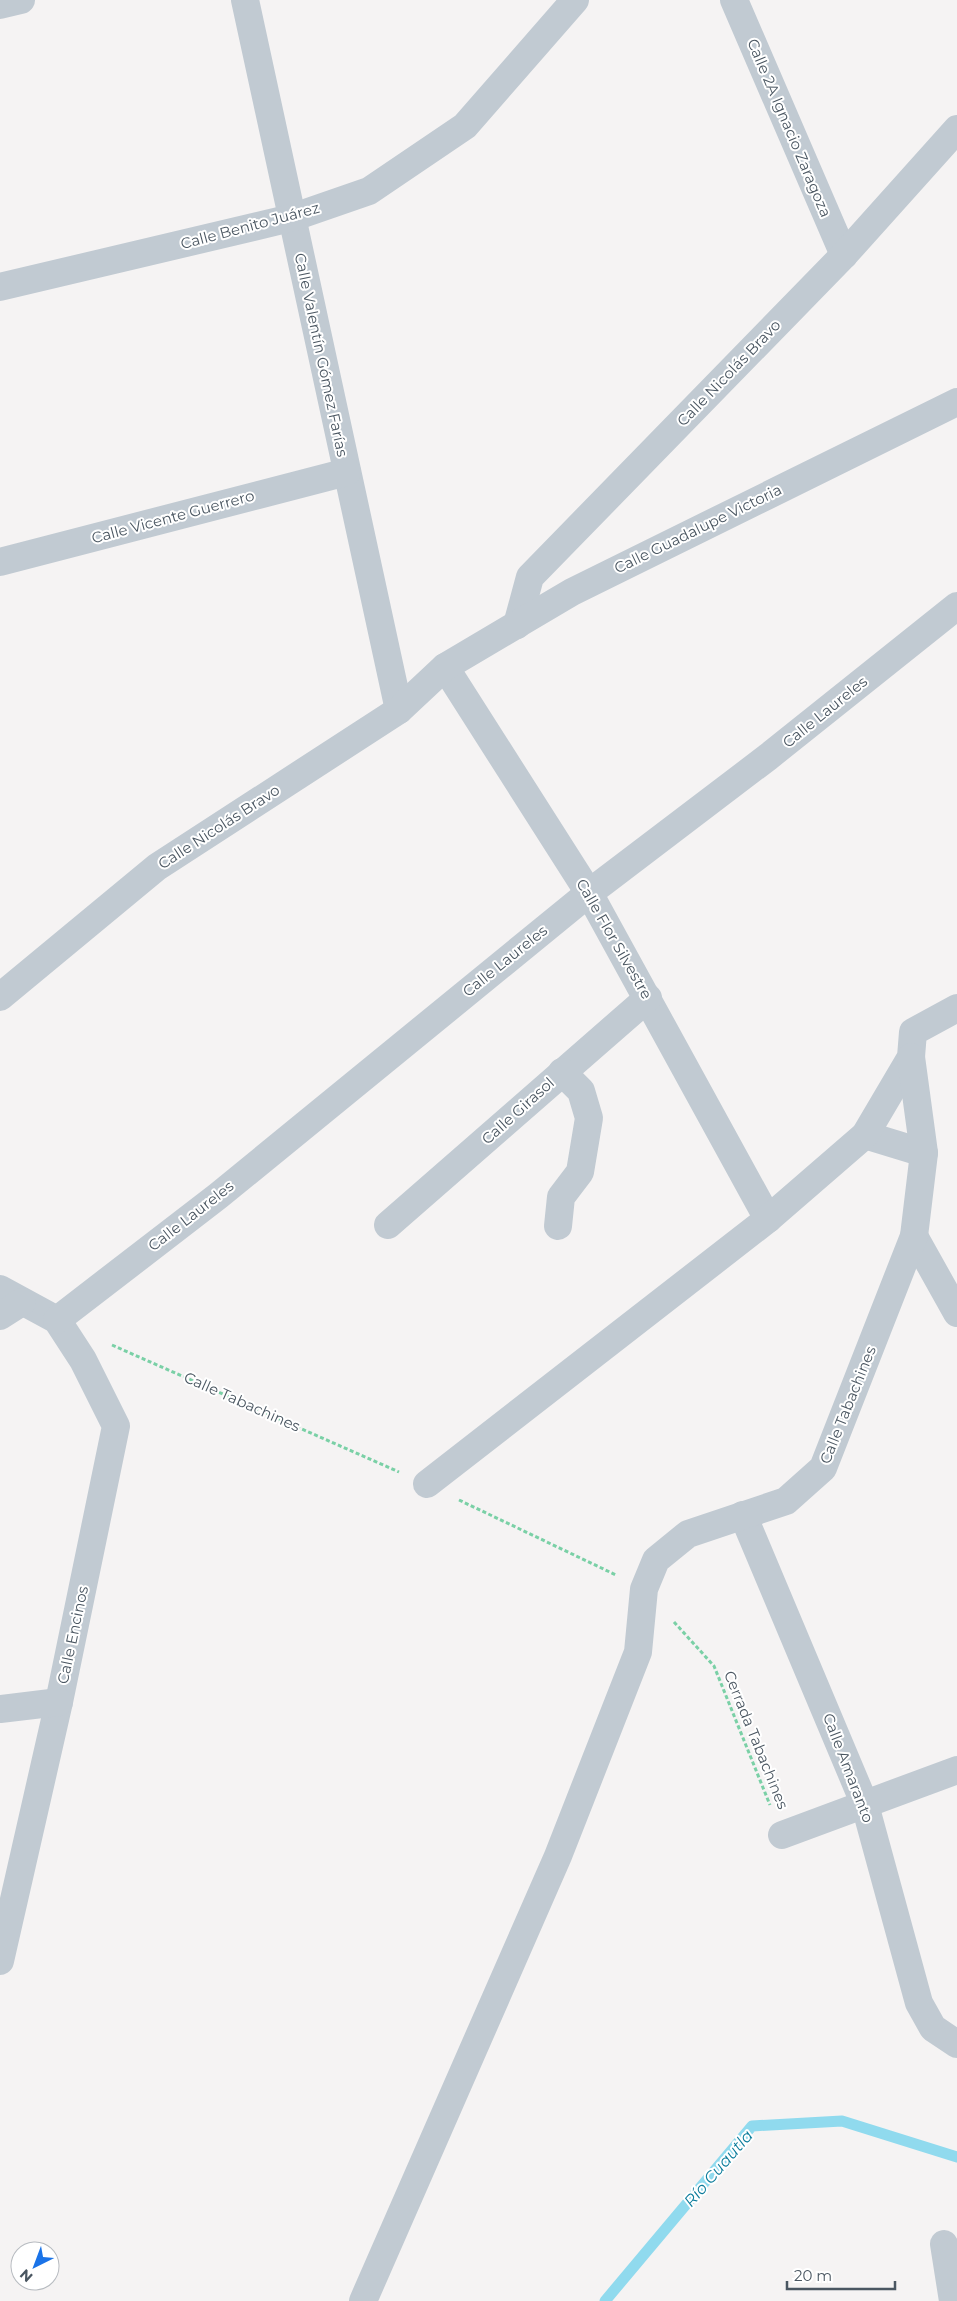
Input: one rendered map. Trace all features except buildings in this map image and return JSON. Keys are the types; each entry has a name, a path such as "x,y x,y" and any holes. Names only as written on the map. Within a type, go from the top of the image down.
{"street":[{"path":"0,5 20,0"},
{"name":"Calle Valentín Gómez Farías","path":"245,0 399,710"},
{"name":"Calle Benito Juárez","path":"0,287 291,218 370,191 465,126 575,0"},
{"name":"Calle 2A Ignacio Zaragoza","path":"734,0 844,255"},
{"name":"Calle Nicolás Bravo","path":"517,625 530,577 844,255 957,129"},
{"name":"Calle Guadalupe Victoria","path":"445,667 572,592 957,402"},
{"name":"Calle Vicente Guerrero","path":"0,562 347,472"},
{"name":"Calle Laureles","path":"57,1320 218,1196 589,893 768,757 957,606"},
{"name":"Calle Nicolás Bravo","path":"0,997 157,867 399,710 445,667"},
{"name":"Calle Flor Silvestre","path":"445,667 589,893 768,1219"},
{"name":"Calle Girasol","path":"388,1225 648,998"},
{"name":"Calle Tabachines","path":"644,1589 656,1560 688,1534 786,1501 823,1468 914,1236 924,1153 911,1057 913,1032 957,1008"},
{"name":"Calle Tabachines","path":"427,1484 768,1219 865,1134 911,1057"},
{"path":"558,1226 561,1197 580,1172 589,1118 581,1091 562,1072"},
{"path":"865,1134 924,1153"},
{"path":"914,1236 957,1313"},
{"path":"8,1302 57,1320"},
{"name":"Calle Encinos","path":"0,1961 59,1702 116,1426 84,1360 57,1320"},
{"name":"Calle Amaranto","path":"744,1515 865,1806 919,2002 934,2028 957,2044"},
{"path":"363,2301 558,1856 638,1652 644,1589"},
{"path":"0,1709 59,1702"},
{"path":"782,1835 865,1806 957,1770"},
{"path":"944,2244 953,2301"}],"path":[{"name":"Calle Tabachines","path":"111,1344 427,1484 644,1589"},
{"name":"Cerrada Tabachines","path":"644,1589 714,1666 782,1835"}],"waterway":[{"name":"Río Cuautla","path":"605,2301 752,2126 842,2121 957,2157"}]}
